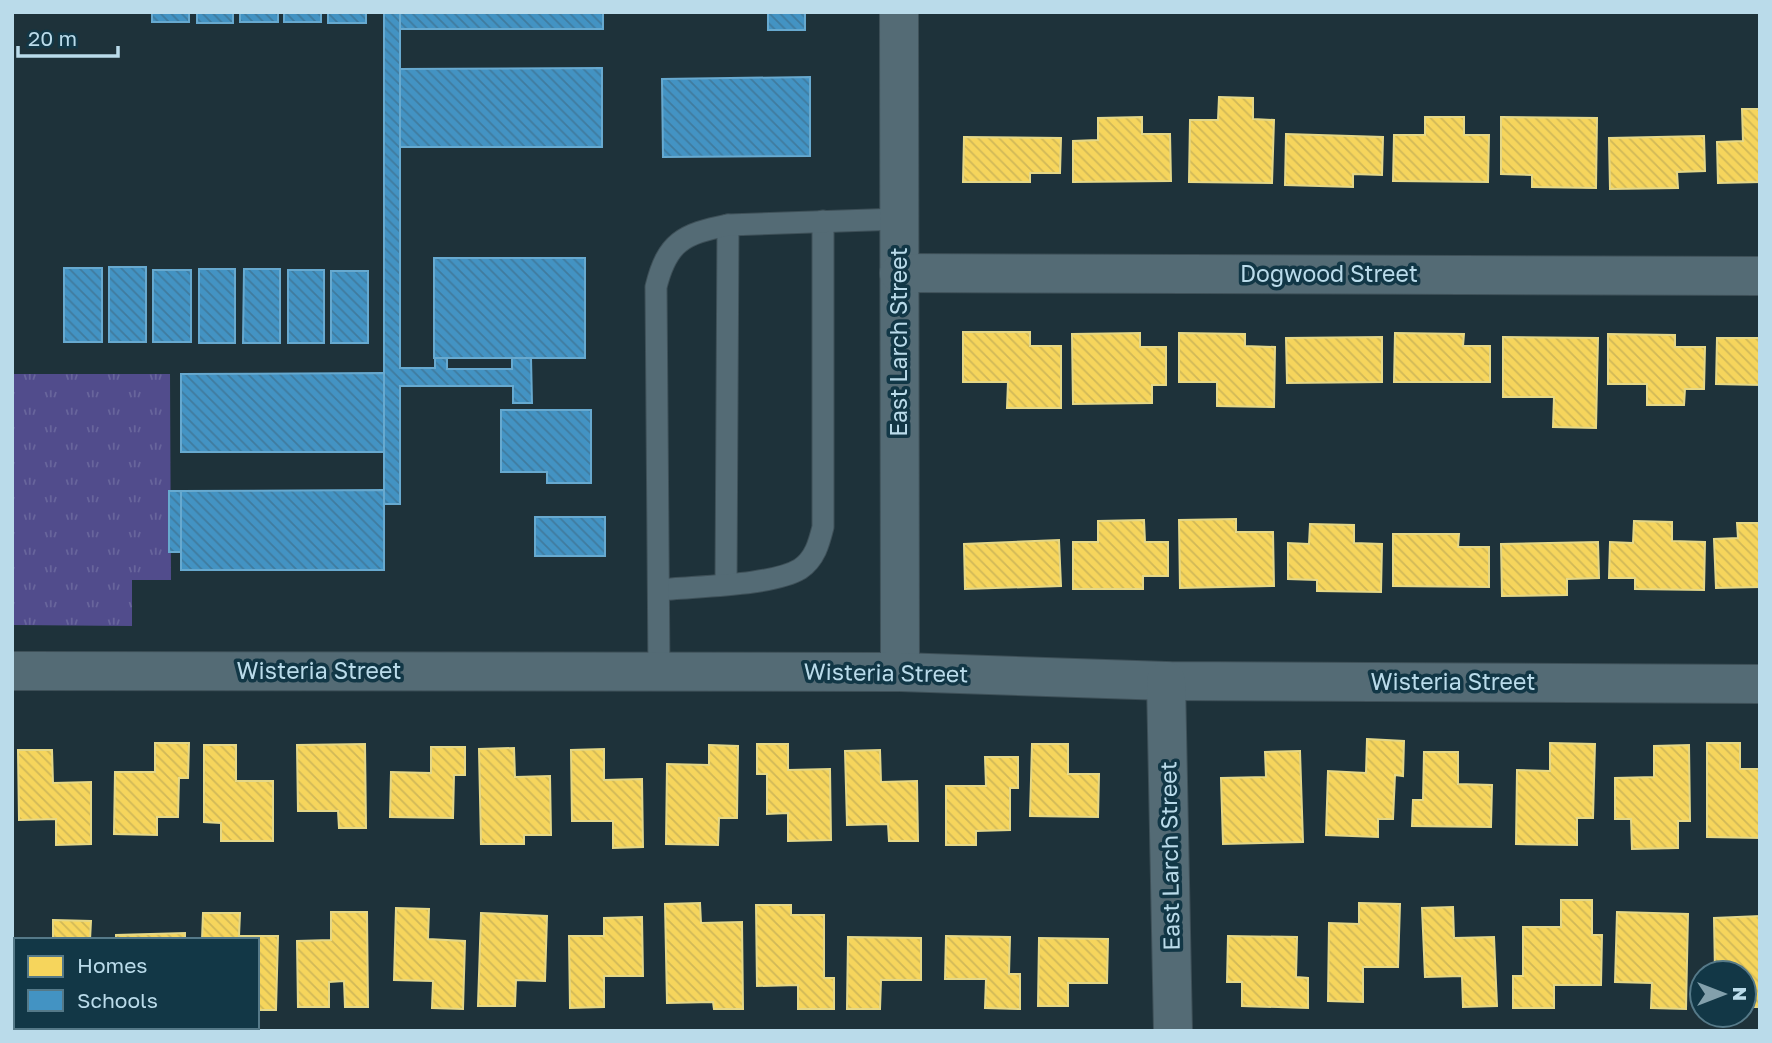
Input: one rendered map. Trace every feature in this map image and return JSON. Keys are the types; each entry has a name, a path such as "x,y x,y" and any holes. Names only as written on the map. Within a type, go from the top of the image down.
{"street":[{"name":"East Larch Street","path":"899,12 900,672"},
{"name":"Dogwood Street","path":"899,273 1760,276"},
{"name":"Wisteria Street","path":"12,671 900,672 1167,681 1760,684"},
{"name":"East Larch Street","path":"1167,681 1173,1031"}],"lane":[{"path":"659,671 656,287 662,260 676,242 700,231 728,226 899,219"},
{"path":"659,590 772,578 801,569 817,551 823,527 823,221"},
{"path":"726,583 728,226"}],"green space":[{"path":"12,374 170,374 171,580 132,580 132,626 12,625"}],"building: Homes":[{"path":"1219,97 1253,98 1253,119 1274,120 1272,183 1189,182 1190,120 1218,120"},
{"path":"1742,109 1760,109 1760,182 1718,183 1717,142 1743,141"},
{"path":"1142,117 1142,134 1170,134 1171,181 1073,182 1073,141 1098,140 1098,118"},
{"path":"1425,117 1464,117 1464,135 1489,135 1488,182 1393,181 1394,135 1425,135"},
{"path":"1501,117 1597,118 1596,188 1532,187 1532,175 1501,174"},
{"path":"1286,134 1383,137 1382,175 1353,174 1353,187 1285,185"},
{"path":"1704,136 1705,171 1677,172 1678,188 1610,189 1609,138"},
{"path":"964,137 1061,138 1060,173 1030,173 1030,182 963,182"},
{"path":"963,332 1030,332 1030,346 1061,346 1061,408 1007,408 1008,382 963,382"},
{"path":"1140,333 1140,347 1166,347 1166,385 1152,385 1152,403 1073,404 1072,334"},
{"path":"1179,333 1245,334 1245,346 1275,347 1274,407 1217,406 1217,382 1179,382"},
{"path":"1395,333 1464,334 1463,346 1490,346 1490,382 1394,382"},
{"path":"1608,334 1675,335 1675,347 1705,347 1704,389 1685,389 1684,405 1647,405 1647,384 1608,384"},
{"path":"1382,337 1382,382 1287,383 1286,338"},
{"path":"1503,337 1598,338 1596,428 1553,427 1554,397 1503,397"},
{"path":"1717,338 1760,338 1760,385 1716,384"},
{"path":"1236,519 1236,532 1273,532 1274,586 1180,588 1179,520"},
{"path":"1144,520 1145,542 1168,542 1168,576 1143,576 1143,589 1073,589 1073,542 1098,542 1098,521"},
{"path":"1634,521 1672,522 1672,541 1705,542 1704,590 1635,589 1635,578 1609,578 1610,542 1633,543"},
{"path":"1737,523 1760,523 1760,587 1716,588 1714,539 1738,538"},
{"path":"1310,524 1354,525 1354,543 1382,544 1381,592 1317,591 1317,580 1288,579 1288,543 1309,544"},
{"path":"1393,534 1459,534 1458,547 1489,547 1489,587 1393,586"},
{"path":"1059,540 1061,586 965,589 964,544"},
{"path":"1598,542 1599,578 1567,579 1567,595 1502,596 1501,544"},
{"path":"1367,739 1404,741 1403,776 1395,775 1393,819 1378,819 1378,837 1326,835 1328,771 1366,773"},
{"path":"155,743 189,743 188,778 179,778 178,817 157,817 157,835 114,834 115,772 155,772"},
{"path":"1550,743 1595,744 1593,818 1577,818 1577,845 1516,844 1517,770 1550,771"},
{"path":"1707,743 1740,743 1740,769 1760,769 1760,838 1707,837"},
{"path":"365,744 366,828 339,828 338,811 298,811 297,745"},
{"path":"757,744 788,744 788,770 830,769 831,840 788,841 788,813 767,814 767,774 757,774"},
{"path":"1032,744 1068,744 1068,774 1099,774 1098,817 1030,816"},
{"path":"204,745 236,745 236,781 273,781 273,841 221,841 221,823 204,822"},
{"path":"709,745 738,746 737,818 719,818 718,845 666,844 667,764 709,765"},
{"path":"1689,745 1690,821 1678,821 1678,848 1632,849 1631,819 1615,819 1615,778 1654,777 1654,746"},
{"path":"431,747 465,747 465,775 454,775 453,818 390,817 391,772 431,773"},
{"path":"514,748 515,777 550,776 551,835 524,835 524,844 481,844 479,749"},
{"path":"604,749 604,780 642,779 643,847 613,848 613,821 572,821 571,750"},
{"path":"18,750 52,750 53,783 91,782 91,844 56,845 56,819 19,820"},
{"path":"880,750 881,782 917,781 918,841 889,841 888,824 847,825 845,751"},
{"path":"1300,751 1303,842 1223,844 1221,778 1266,777 1265,752"},
{"path":"1424,752 1458,752 1458,784 1492,785 1491,827 1412,826 1413,800 1423,800"},
{"path":"985,757 1018,757 1018,788 1010,788 1010,830 976,831 976,845 946,845 946,786 986,786"},
{"path":"1561,900 1592,900 1592,935 1602,935 1601,985 1554,985 1554,1008 1513,1008 1513,976 1523,976 1523,927 1561,927"},
{"path":"700,903 701,923 742,922 743,1009 714,1009 713,1002 667,1003 665,904"},
{"path":"1359,903 1400,904 1398,967 1363,967 1363,1002 1328,1001 1329,923 1359,924"},
{"path":"756,905 791,905 791,915 824,915 824,978 834,978 834,1009 798,1009 798,985 757,986"},
{"path":"1453,907 1454,938 1494,937 1497,1006 1463,1007 1462,976 1425,977 1422,908"},
{"path":"396,908 429,909 428,939 465,941 463,1009 432,1008 433,981 394,980"},
{"path":"331,912 367,912 368,1007 345,1007 344,981 329,982 329,1007 298,1007 297,941 331,940"},
{"path":"1617,912 1688,914 1686,1009 1651,1008 1652,983 1615,982"},
{"path":"203,913 240,913 239,936 278,936 276,1010 259,1010 259,938 202,938"},
{"path":"481,913 547,916 545,981 516,980 515,1006 478,1006"},
{"path":"1760,916 1760,1007 1758,959 1715,959 1714,918"},
{"path":"642,917 643,976 604,976 604,1007 570,1008 569,936 604,936 604,918"},
{"path":"53,920 91,921 90,938 53,938"},
{"path":"185,933 185,938 116,938 116,935"},
{"path":"946,936 1010,937 1009,974 1020,974 1020,1009 985,1008 986,979 945,979"},
{"path":"1228,936 1297,937 1296,977 1308,978 1308,1008 1242,1006 1242,982 1227,982"},
{"path":"848,937 921,938 921,980 881,980 880,1009 847,1009"},
{"path":"1039,938 1108,939 1107,983 1068,983 1068,1006 1038,1006"}],"building: Schools":[{"path":"152,12 189,12 189,22 152,22"},
{"path":"197,12 233,12 233,23 197,23"},
{"path":"240,12 278,12 278,22 240,22"},
{"path":"284,12 321,12 321,22 284,22"},
{"path":"328,12 366,12 366,23 328,23"},
{"path":"384,12 400,12 400,368 435,368 435,358 447,358 447,369 512,369 512,358 531,358 532,403 513,403 513,386 400,386 400,504 384,504"},
{"path":"400,12 603,12 603,29 400,29"},
{"path":"768,12 805,12 805,30 768,30"},
{"path":"602,68 602,147 400,147 400,69"},
{"path":"810,77 810,156 663,157 662,79"},
{"path":"434,258 585,258 585,358 434,358"},
{"path":"109,267 146,267 146,342 109,342"},
{"path":"64,268 102,268 102,342 64,342"},
{"path":"199,269 235,269 235,343 199,343"},
{"path":"244,269 280,269 280,343 243,343"},
{"path":"153,270 191,270 191,342 153,342"},
{"path":"288,270 324,270 324,343 288,343"},
{"path":"331,271 368,271 368,343 331,343"},
{"path":"384,373 384,452 181,452 181,374"},
{"path":"501,410 591,410 591,483 547,483 547,472 501,472"},
{"path":"384,490 384,570 181,570 181,491"},
{"path":"169,491 181,491 181,552 169,552"},
{"path":"535,517 605,517 605,556 535,556"}]}
